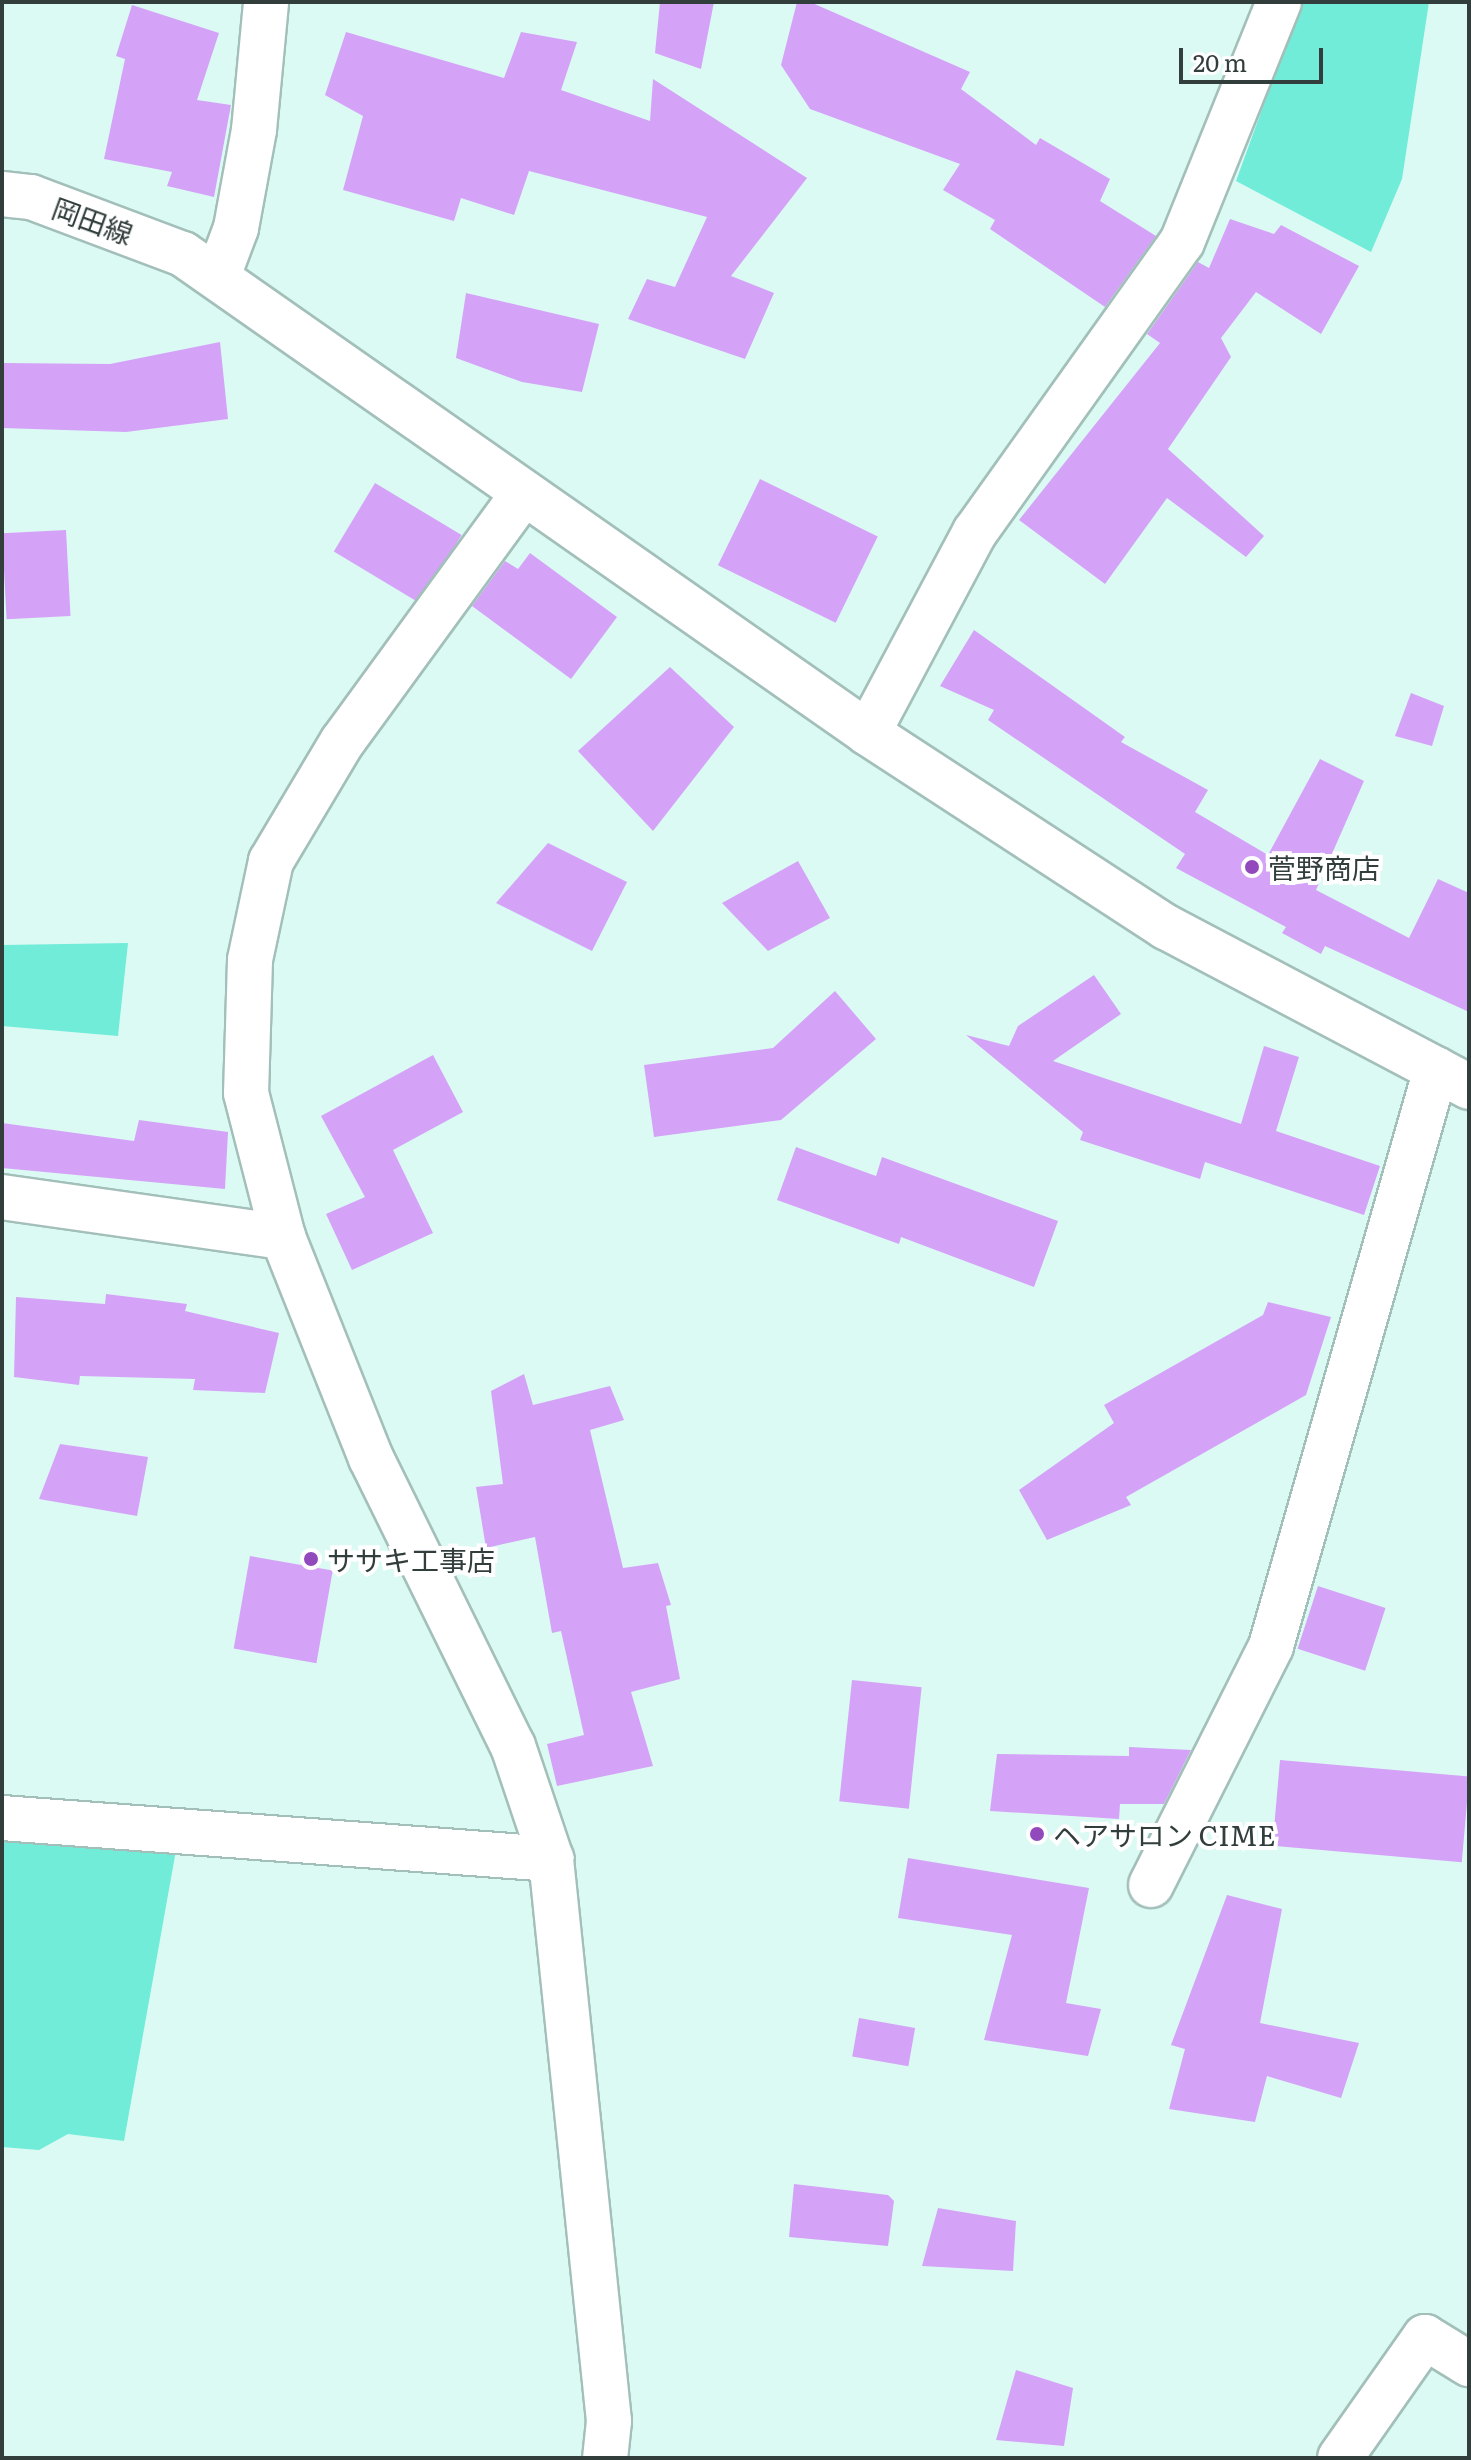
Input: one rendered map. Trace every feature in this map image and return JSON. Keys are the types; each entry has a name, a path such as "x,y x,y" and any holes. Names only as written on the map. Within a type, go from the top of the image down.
{"street":[{"path":"201,265 236,228 254,130 266,2"},
{"path":"868,733 975,532 1182,242 1279,2"},
{"name":"岡田線","path":"2,194 31,197 201,265 523,494 868,733 1166,927 1452,1078"},
{"path":"523,494 342,742 271,861 250,960 246,1093 283,1237 371,1458 513,1746 551,1859 609,2421 605,2458"},
{"path":"1151,1885 1271,1646 1452,1078"},
{"path":"2,1197 283,1237"},
{"path":"2,1818 551,1859"},
{"path":"1340,2458 1425,2337 1469,2364"}],"green space":[{"path":"1301,2 1429,2 1402,179 1371,252 1236,181"},
{"path":"128,943 118,1036 2,1026 2,945"},
{"path":"2,1829 178,1839 124,2141 68,2134 39,2150 2,2147"}],"building":[{"path":"660,2 714,2 701,69 655,53"},
{"path":"797,2 810,2 970,72 961,89 1036,145 1040,138 1110,179 1100,201 1156,236 1105,307 990,229 995,220 943,190 960,164 810,109 781,65"},
{"path":"132,5 219,33 197,100 231,105 214,197 167,186 172,172 104,159 125,59 116,56"},
{"path":"346,32 504,78 521,32 577,42 561,90 650,121 653,79 807,178 731,276 774,293 745,359 628,319 647,279 675,287 707,217 529,171 514,215 461,198 454,221 343,190 363,116 325,95"},
{"path":"1230,219 1274,234 1281,225 1359,266 1321,334 1256,292 1221,338 1231,357 1168,449 1264,536 1246,557 1167,498 1105,584 1019,520 1160,343 1147,334 1198,262 1209,268"},
{"path":"466,293 599,324 582,392 522,382 456,358"},
{"path":"220,342 228,419 126,432 2,428 2,363 110,364"},
{"path":"760,479 878,536 836,623 718,565"},
{"path":"375,483 462,535 420,604 334,552"},
{"path":"66,530 71,616 7,619 2,533"},
{"path":"530,553 617,617 571,679 472,606 505,561 518,569"},
{"path":"974,630 1125,737 1121,742 1208,790 1195,812 1268,855 1320,759 1364,781 1316,890 1409,938 1438,879 1469,893 1469,1012 1325,946 1321,954 1282,933 1286,927 1176,868 1185,854 988,720 994,710 940,686"},
{"path":"670,667 734,727 653,831 578,751"},
{"path":"1411,693 1444,706 1432,746 1395,736"},
{"path":"548,843 627,882 592,951 496,903"},
{"path":"798,861 830,918 768,951 722,903"},
{"path":"1094,975 1121,1014 1053,1061 1241,1124 1264,1046 1299,1057 1276,1131 1380,1166 1364,1215 1205,1162 1200,1179 1080,1140 1083,1132 966,1035 1009,1046 1018,1026"},
{"path":"835,991 876,1039 781,1120 654,1137 644,1065 773,1048"},
{"path":"433,1055 463,1112 393,1150 433,1233 352,1270 326,1214 365,1197 321,1116"},
{"path":"139,1120 228,1132 225,1189 2,1168 2,1123 134,1141"},
{"path":"796,1147 876,1176 882,1157 1058,1221 1034,1287 901,1237 899,1244 777,1200"},
{"path":"106,1294 187,1304 185,1311 279,1333 265,1393 193,1390 195,1379 80,1376 79,1385 14,1377 16,1297 105,1304"},
{"path":"1268,1302 1331,1317 1306,1395 1126,1497 1131,1505 1047,1540 1019,1490 1114,1423 1104,1405 1263,1315"},
{"path":"524,1374 533,1405 610,1386 624,1420 590,1430 623,1568 658,1563 671,1605 666,1606 680,1679 631,1692 653,1766 557,1786 547,1744 584,1735 561,1631 552,1633 535,1537 486,1548 476,1487 503,1484 491,1391"},
{"path":"60,1444 148,1457 137,1516 39,1499"},
{"path":"250,1556 333,1571 316,1663 234,1649"},
{"path":"1318,1586 1386,1608 1365,1671 1298,1649"},
{"path":"852,1680 922,1687 909,1809 839,1801"},
{"path":"1129,1747 1191,1750 1164,1804 1120,1804 1119,1819 990,1811 997,1754 1129,1756"},
{"path":"1280,1760 1469,1777 1462,1862 1273,1846"},
{"path":"908,1858 1089,1888 1066,2003 1101,2009 1088,2056 984,2040 1012,1935 898,1918"},
{"path":"1227,1895 1282,1909 1260,2023 1359,2043 1341,2098 1267,2076 1255,2122 1169,2109 1185,2049 1171,2045"},
{"path":"859,2018 915,2028 908,2066 852,2056"},
{"path":"794,2184 888,2195 894,2201 888,2246 789,2237"},
{"path":"938,2208 1016,2221 1013,2271 922,2266"},
{"path":"1016,2370 1073,2388 1064,2446 996,2440"}],"place":[{"name":"菅野商店","path":"1252,867"},
{"name":"ササキ工事店","path":"311,1559"},
{"name":"ヘアサロン CIME","path":"1037,1834"}]}
